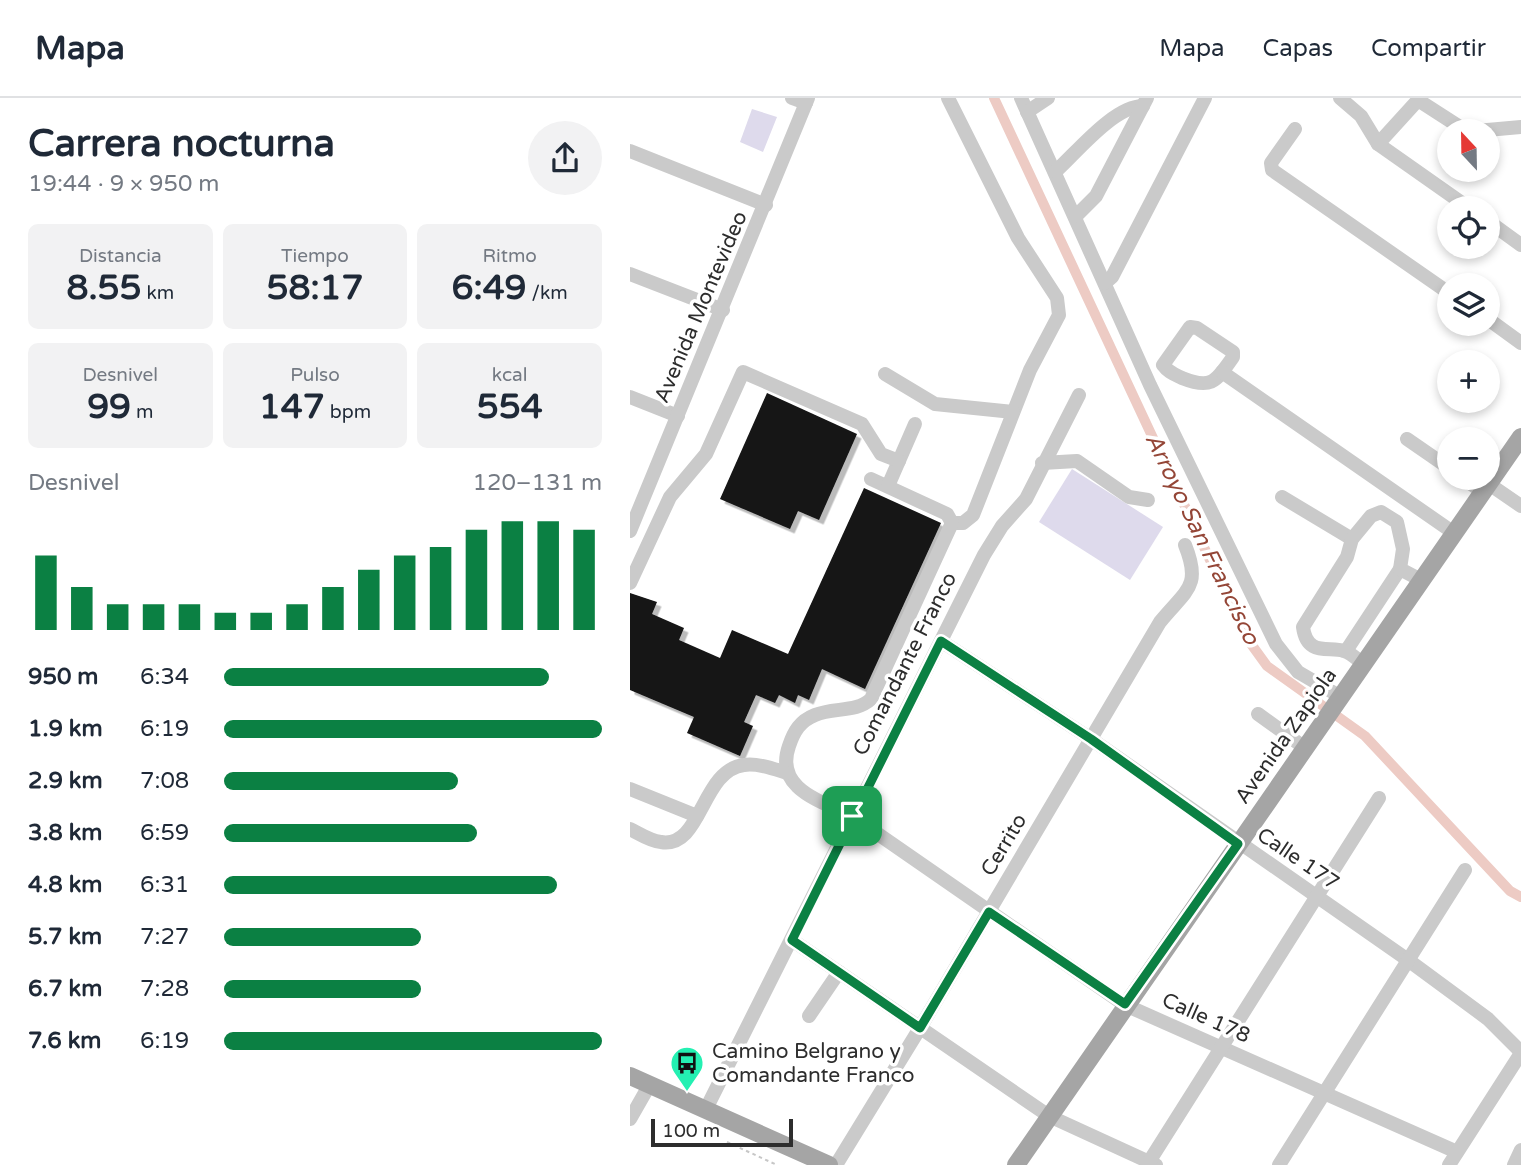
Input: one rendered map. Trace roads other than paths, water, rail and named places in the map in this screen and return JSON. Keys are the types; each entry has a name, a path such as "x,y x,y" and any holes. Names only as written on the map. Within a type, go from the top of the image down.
{"main road":[{"name":"Avenida Zapiola","path":"1500,468 1521,437"},
{"name":"Avenida Zapiola","path":"1016,1165 1125,1004 1485,490"},
{"path":"630,1076 829,1165"}],"street":[{"path":"948,98 1018,238 1057,298 1059,315 1030,370 973,515 963,523 952,523"},
{"path":"1021,98 1155,397 1280,651 1298,672 1338,701"},
{"path":"1027,112 1048,98"},
{"path":"1105,283 1112,277 1205,98"},
{"path":"1340,98 1361,116 1378,144 1452,196"},
{"name":"Avenida Montevideo","path":"631,525 766,205 802,100"},
{"path":"1378,144 1418,100 1447,119"},
{"path":"1056,171 1094,135 1131,107 1145,102"},
{"path":"1076,216 1096,197 1145,102"},
{"path":"1500,129 1521,127"},
{"path":"1294,130 1271,163 1272,170 1437,285"},
{"path":"631,152 766,205"},
{"path":"1500,230 1521,245"},
{"path":"630,274 723,310"},
{"path":"1193,327 1233,352 1233,357 1222,372 1214,380 1200,385 1168,372 1163,361 1185,329 1193,327"},
{"path":"1500,327 1521,342"},
{"path":"630,583 670,497 706,454 743,372 862,424 881,454 899,461"},
{"path":"1222,372 1454,533"},
{"path":"885,374 935,404 1013,412"},
{"name":"Comandante Franco","path":"706,1109 984,555 1002,526 1026,499 1079,395"},
{"path":"630,397 678,416"},
{"path":"888,486 915,424"},
{"path":"1407,439 1437,460"},
{"path":"1042,463 1077,461 1129,497 1147,500"},
{"path":"871,479 947,514 952,523"},
{"path":"1490,490 1521,506"},
{"path":"1282,498 1352,539"},
{"path":"1346,651 1400,569 1402,538 1397,522 1391,516 1377,512 1352,539 1341,568 1303,628 1308,639 1319,650 1346,651 1364,664"},
{"path":"630,830 658,842 673,841 687,834 713,787 738,766 757,765 787,773 784,759 792,736 804,720 823,712 860,708 871,699 952,523"},
{"name":"Cerrito","path":"836,1165 1160,622 1193,579 1194,570 1185,545"},
{"path":"1400,569 1421,580"},
{"name":"Calle 177","path":"941,641 1091,739 1408,960 1488,1019 1521,1051"},
{"path":"1258,715 1305,748"},
{"name":"Calle 178","path":"787,773 806,794 852,816 1125,1004 1324,1094 1453,1159"},
{"path":"630,789 697,816"},
{"path":"792,940 1049,1116 1150,1164 1220,1048 1379,798"},
{"path":"1279,1165 1465,870"},
{"path":"809,1017 839,972"},
{"path":"1453,1159 1521,1051"},
{"path":"630,1119 650,1084"},
{"path":"1514,1165 1521,1150"}],"waterway":[{"name":"Arroyo San Francisco","path":"994,98 1246,637 1267,666 1365,736 1510,891 1521,897"}],"place":[{"name":"Camino Belgrano y Comandante Franco","path":"687,1093"}]}
